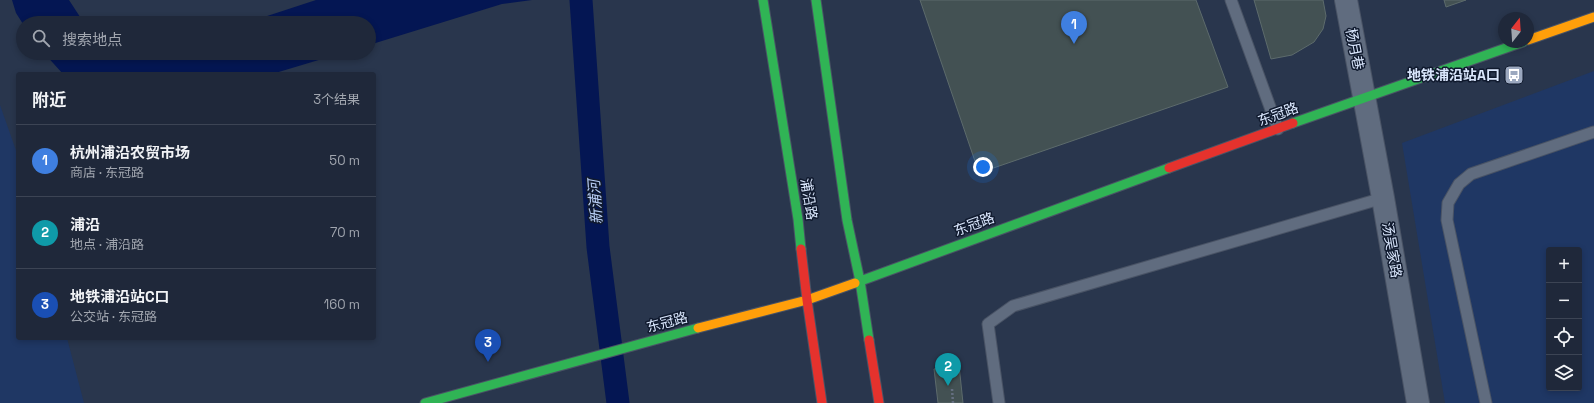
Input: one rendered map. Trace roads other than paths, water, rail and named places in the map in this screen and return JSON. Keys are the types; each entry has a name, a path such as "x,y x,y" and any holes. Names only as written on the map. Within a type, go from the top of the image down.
{"main road":[{"name":"浦沿路","path":"763,0 798,220 807,300 822,403"},
{"path":"816,0 847,220 860,281 879,403"},
{"path":"1534,38 1594,17"},
{"name":"东冠路","path":"425,403 627,347 807,300 1506,48"}],"street":[{"name":"杨月巷","path":"1346,0 1364,98"},
{"name":"汤吴家路","path":"1364,98 1383,198 1418,403"}],"lane":[{"path":"1231,0 1278,129"},
{"path":"1486,403 1448,220 1448,203 1459,184 1472,174 1594,132"},
{"path":"999,403 988,324 1013,306 1383,198"}],"waterway":[{"name":"新浦河","path":"581,0 598,247 618,403"}],"place":[{"name":"杭州浦沿农贸市场","path":"1074,44"},
{"name":"地铁浦沿站A口","path":"1514,75"},
{"name":"地铁浦沿站C口","path":"488,362"},
{"name":"浦沿","path":"948,386"}]}
